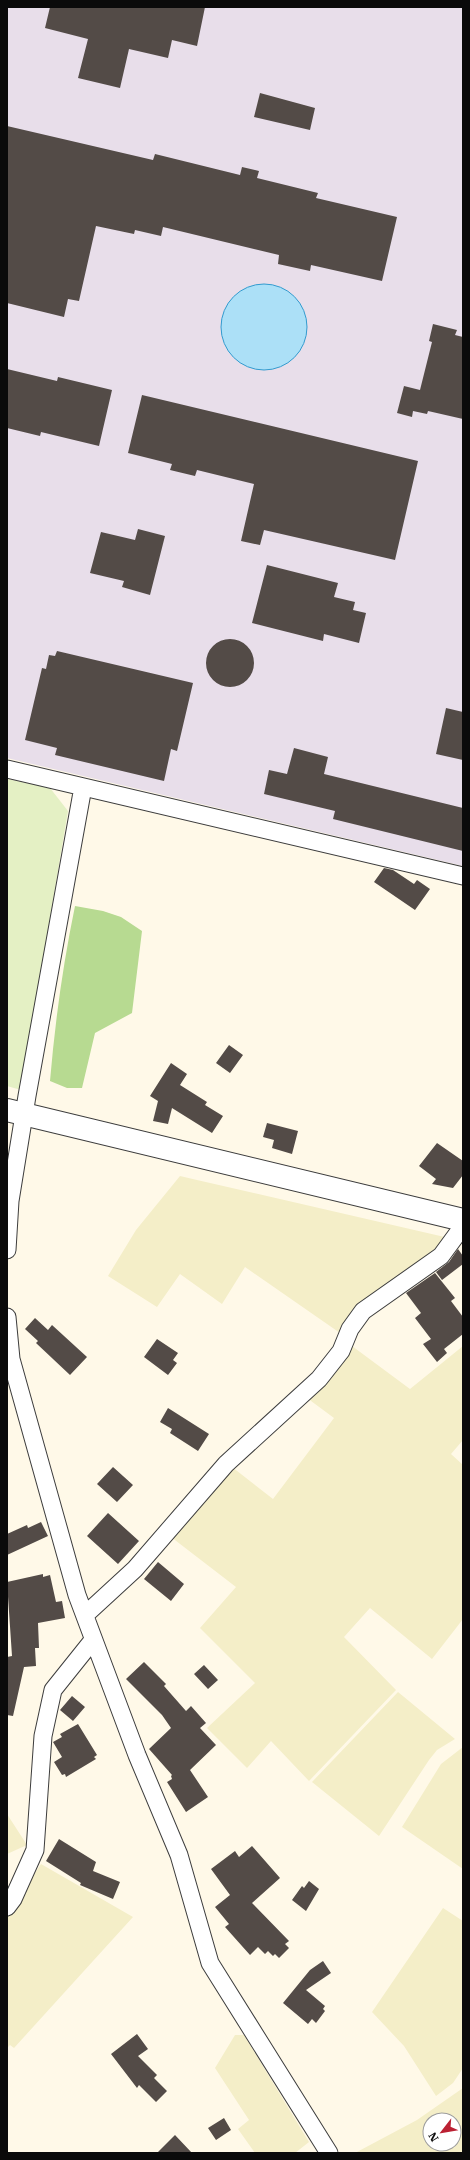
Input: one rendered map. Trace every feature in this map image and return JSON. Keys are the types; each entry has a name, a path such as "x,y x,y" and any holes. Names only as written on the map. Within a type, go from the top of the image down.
{"street":[{"path":"7,769 463,876"},
{"path":"7,1250 16,1112 83,787"},
{"path":"16,1112 463,1220"},
{"path":"85,1615 135,1569 226,1464 319,1378 341,1351 350,1328 363,1311 441,1256 463,1226"},
{"path":"7,1317 11,1359 22,1405 85,1615 93,1640 137,1755 179,1855 210,1963 329,2153"},
{"path":"7,1907 14,1899 35,1850 43,1736 53,1690 93,1640"}],"shaded area":[{"path":"7,7 463,7 463,866 7,758"},
{"path":"180,1176 449,1238 340,1333 245,1267 222,1304 180,1274 157,1307 108,1276 136,1230"},
{"path":"352,1346 410,1389 463,1346 463,1440 451,1454 463,1465 463,1619 432,1659 370,1608 344,1637 396,1690 309,1781 271,1741 247,1768 207,1728 255,1683 200,1628 236,1587 171,1537 232,1467 273,1499 334,1418 307,1398"},
{"path":"398,1692 455,1739 437,1750 429,1760 379,1836 312,1782"},
{"path":"463,1747 463,1869 402,1827 441,1764"},
{"path":"7,1814 27,1845 7,1854"},
{"path":"41,1864 133,1917 14,2048 10,2045 7,2048 7,1916"},
{"path":"443,1908 463,1921 463,2068 453,2083 436,2096 404,2046 372,2012"},
{"path":"235,2035 244,2035 309,2142 295,2153 255,2153 238,2129 249,2120 215,2068"},
{"path":"463,2088 463,2153 355,2153 422,2117 422,2152 462,2152 462,2112 428,2112"}],"green space":[{"path":"7,779 50,788 68,811 21,1090 7,1086"},
{"path":"75,906 103,911 121,917 142,931 132,1013 95,1033 82,1088 67,1088 50,1081 60,993"}],"water":[{"path":"264,284 280,288 294,297 303,311 307,327 303,343 294,357 280,366 264,370 248,366 234,357 225,343 221,327 225,311 234,297 248,288"}],"building":[{"path":"50,7 205,7 197,46 172,40 168,58 129,49 120,88 78,78 88,39 45,28"},
{"path":"260,93 315,108 310,130 254,117"},
{"path":"7,126 153,160 155,154 240,175 242,167 259,171 257,178 318,193 316,198 397,217 382,281 311,265 310,271 278,264 279,255 163,227 161,236 135,230 134,234 96,226 79,301 68,299 64,317 7,303"},
{"path":"433,324 457,330 455,335 463,337 463,419 428,411 427,414 413,411 412,417 397,413 404,386 420,390 432,342 429,341"},
{"path":"7,369 57,381 58,377 112,390 99,446 41,432 40,436 7,428"},
{"path":"142,395 418,461 395,560 264,530 260,545 241,541 254,484 197,470 195,476 170,470 172,464 128,453"},
{"path":"138,529 165,536 150,595 122,587 124,581 90,573 101,532 135,540"},
{"path":"267,565 338,583 334,597 355,602 353,610 366,613 359,643 324,634 323,641 252,623"},
{"path":"225,639 235,639 247,646 254,658 254,668 247,680 235,687 225,687 217,683 210,676 206,668 206,658 210,650 217,643"},
{"path":"57,651 193,683 177,751 171,749 164,781 55,755 57,748 25,740 42,668 46,669 49,655 55,656"},
{"path":"446,708 463,712 463,760 436,754"},
{"path":"294,748 328,757 324,774 463,808 463,851 333,819 335,811 264,794 269,770 287,774"},
{"path":"384,868 393,870 414,884 417,880 430,889 415,910 374,882"},
{"path":"229,1045 243,1055 230,1073 216,1063"},
{"path":"171,1063 187,1074 180,1085 207,1102 205,1105 223,1116 212,1133 172,1108 168,1124 153,1121 158,1101 150,1096"},
{"path":"267,1123 298,1131 292,1154 272,1148 274,1140 263,1137"},
{"path":"437,1143 463,1161 463,1175 453,1188 432,1184 436,1179 419,1166"},
{"path":"458,1249 463,1256 463,1264 442,1280 436,1272 449,1262"},
{"path":"435,1273 455,1298 451,1301 463,1317 463,1334 444,1349 447,1353 437,1362 423,1344 431,1339 415,1318 421,1313 406,1293"},
{"path":"35,1318 48,1330 52,1325 87,1357 70,1375 36,1343 38,1341 25,1329"},
{"path":"157,1339 178,1353 173,1360 177,1363 168,1375 144,1357"},
{"path":"168,1408 209,1434 198,1451 170,1433 172,1429 160,1422"},
{"path":"113,1467 133,1485 117,1502 97,1484"},
{"path":"108,1513 139,1541 118,1564 87,1536"},
{"path":"41,1522 48,1536 7,1555 7,1534 27,1525 28,1528"},
{"path":"158,1562 184,1584 171,1601 144,1579"},
{"path":"43,1574 43,1577 50,1575 56,1602 62,1601 65,1618 38,1623 39,1648 35,1648 36,1666 24,1667 13,1716 7,1715 7,1657 12,1656 7,1582"},
{"path":"144,1662 166,1684 164,1686 186,1711 191,1706 206,1723 200,1728 216,1745 190,1770 208,1797 186,1812 167,1782 172,1779 172,1775 149,1749 171,1728 162,1715 126,1679"},
{"path":"204,1665 218,1680 208,1689 194,1674"},
{"path":"72,1696 85,1707 73,1721 60,1710"},
{"path":"78,1724 97,1755 94,1757 96,1759 66,1777 65,1774 62,1775 54,1762 62,1757 53,1742 62,1737 60,1734"},
{"path":"59,1839 96,1862 93,1871 120,1882 113,1899 80,1885 81,1883 46,1861"},
{"path":"252,1846 280,1878 252,1903 289,1941 285,1944 289,1948 279,1958 275,1954 273,1956 268,1951 265,1954 258,1947 250,1955 225,1927 229,1924 215,1907 230,1895 211,1869 235,1851 239,1857"},
{"path":"309,1881 319,1889 306,1911 292,1900 302,1886 304,1888"},
{"path":"323,1961 331,1973 306,1990 325,2006 323,2009 325,2011 316,2023 312,2019 308,2024 283,2003 310,1970"},
{"path":"137,2034 148,2049 138,2056 157,2075 154,2078 167,2091 156,2102 139,2085 137,2088 111,2054"},
{"path":"224,2118 231,2130 216,2140 208,2128"},
{"path":"175,2135 192,2153 157,2153"}]}
